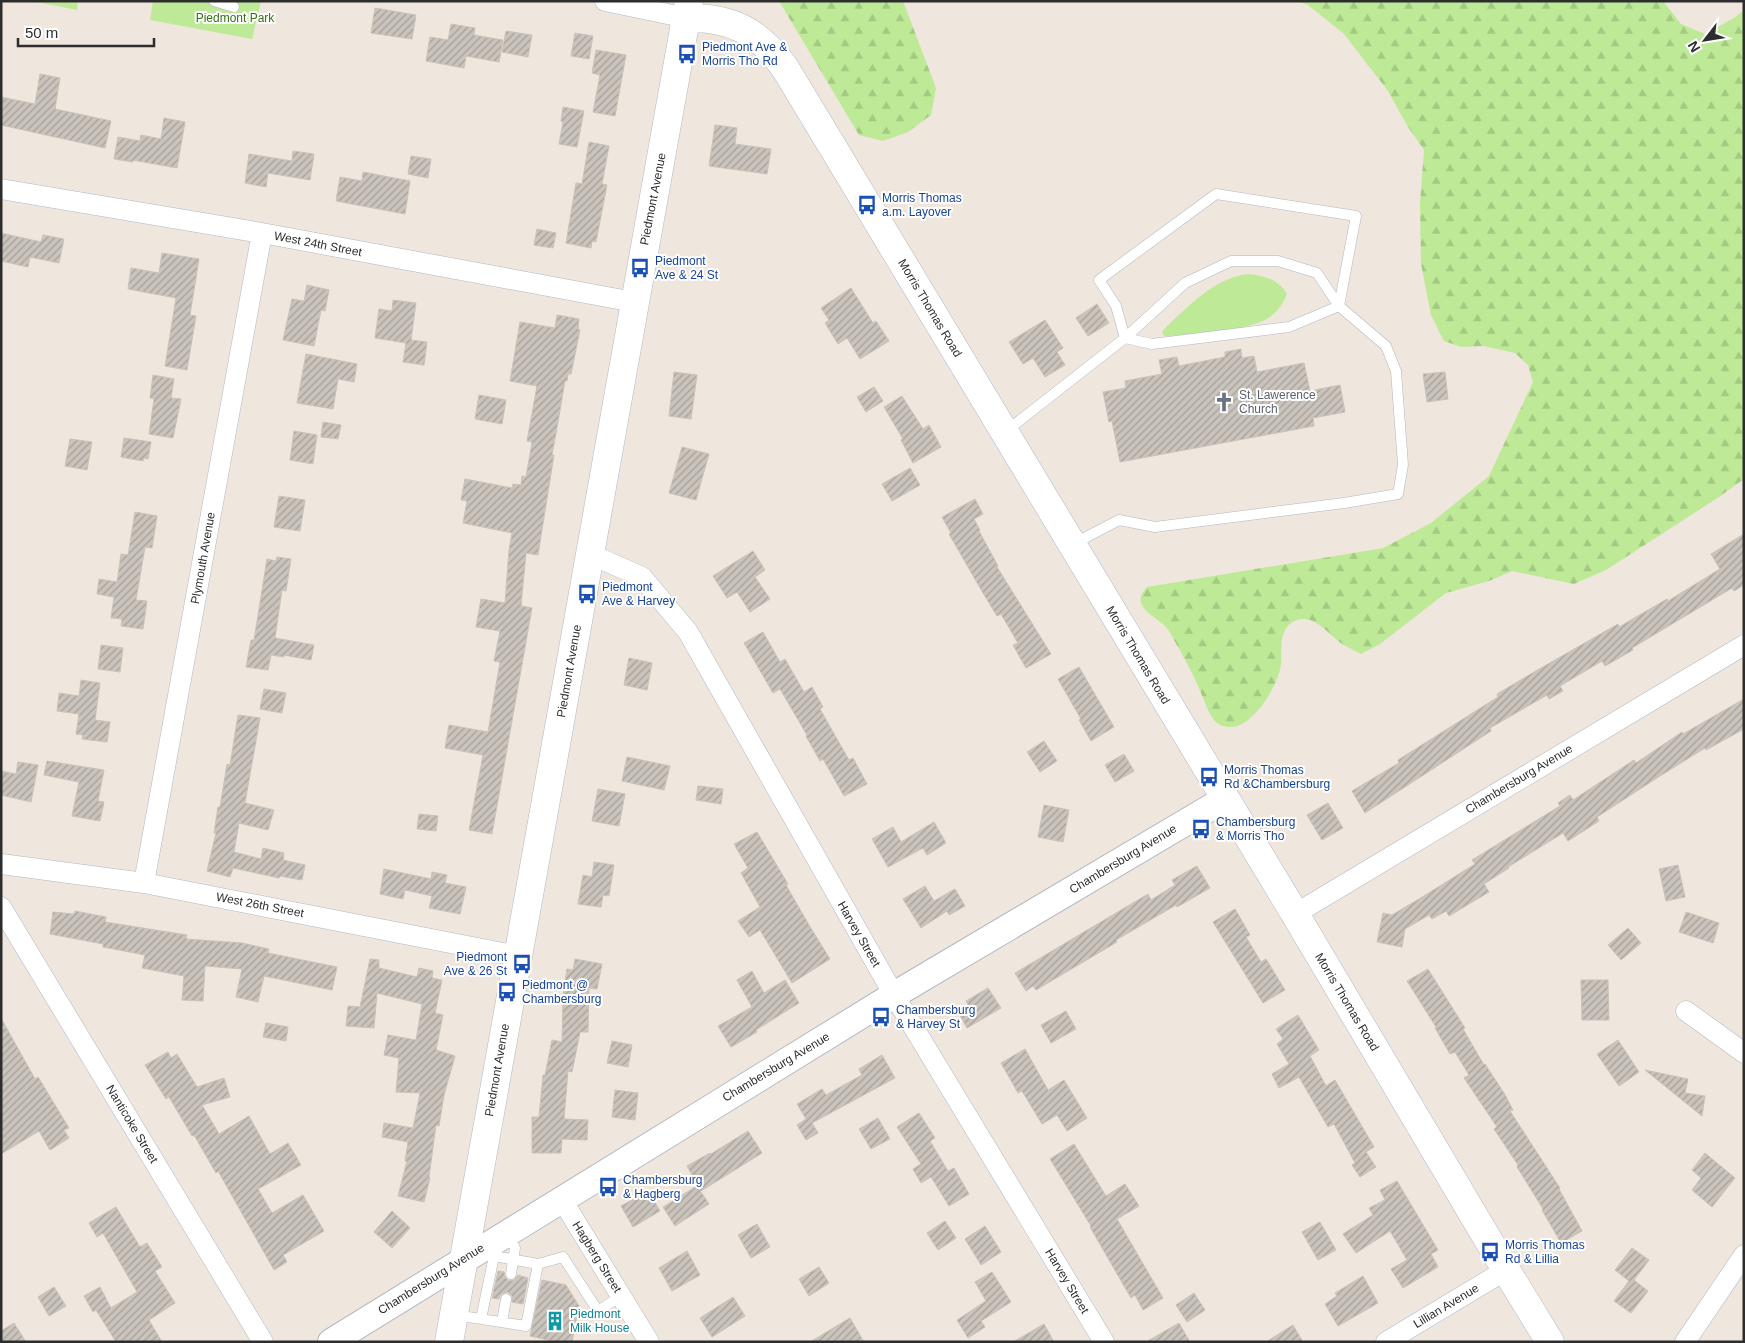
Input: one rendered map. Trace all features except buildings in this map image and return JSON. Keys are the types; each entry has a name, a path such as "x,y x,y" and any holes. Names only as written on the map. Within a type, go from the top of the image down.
{"main road":[{"name":"Piedmont Avenue","path":"449,1342 634,302 688,10"},
{"name":"Morris Thomas Road","path":"688,10 739,27 754,35 776,56 1295,914 1550,1342"}],"street":[{"path":"604,1 688,10"},
{"name":"West 24th Street","path":"1,189 262,233 634,302"},
{"name":"Plymouth Avenue","path":"144,882 262,233"},
{"name":"Harvey Street","path":"590,554 642,577 688,632 894,995 1104,1342"},
{"name":"Chambersburg Avenue","path":"1295,914 1744,645"},
{"name":"Chambersburg Avenue","path":"331,1342 561,1198 894,995 1225,799"},
{"name":"West 26th Street","path":"1,864 144,882 518,956"},
{"name":"Nanticoke Street","path":"1,907 263,1342"},
{"path":"1686,1011 1744,1053"},
{"name":"Hagberg Street","path":"561,1198 649,1342"},
{"path":"1685,1342 1744,1255"},
{"name":"Lillian Avenue","path":"1386,1342 1506,1270"}],"lane":[{"path":"214,1 234,7"},
{"path":"1125,338 1116,306 1099,280 1216,194 1356,216 1339,306"},
{"path":"1004,432 1125,338 1185,283 1231,261 1278,261 1317,273 1339,306 1386,346 1396,371 1403,465 1398,494 1344,503 1155,527 1119,520 1072,544"},
{"path":"1125,338 1152,344 1289,327 1339,306"},
{"path":"507,1232 515,1248 511,1274"},
{"path":"481,1319 494,1256 538,1264 564,1257 598,1311 622,1296"},
{"path":"454,1315 526,1326 538,1264"},
{"path":"502,1322 506,1298"}],"green space":[{"path":"32,1 78,1 77,10"},
{"name":"Piedmont Park","path":"153,1 261,1 252,39 150,20"},
{"path":"779,1 903,1 936,88 931,115 908,132 883,141 859,135"},
{"path":"1298,1 1663,1 1681,24 1705,34 1734,18 1744,10 1744,479 1606,570 1574,584 1512,571 1489,581 1446,593 1380,644 1361,654 1339,642 1314,622 1303,619 1295,621 1288,626 1283,634 1279,672 1276,682 1264,703 1249,720 1240,725 1226,727 1216,722 1210,714 1186,661 1168,630 1142,606 1141,596 1146,588 1383,548 1431,523 1489,476 1533,382 1528,365 1515,353 1484,346 1461,347 1444,341 1431,315 1421,264 1420,203 1424,150 1408,127 1388,91 1344,34 1308,5"},
{"path":"1247,274 1258,275 1275,281 1284,289 1287,294 1281,306 1272,315 1255,324 1230,330 1164,336 1162,332 1165,328 1212,287 1223,281"}],"place":[{"name":"Piedmont Ave & Morris Tho Rd","path":"687,54"},
{"name":"Morris Thomas a.m. Layover","path":"867,205"},
{"name":"Piedmont Ave & 24 St","path":"640,268"},
{"name":"St. Lawerence Church","path":"1224,402"},
{"name":"Piedmont Ave & Harvey","path":"587,594"},
{"name":"Morris Thomas Rd &Chambersburg","path":"1209,777"},
{"name":"Chambersburg & Morris Tho","path":"1201,829"},
{"name":"Piedmont Ave & 26 St","path":"522,964"},
{"name":"Piedmont @ Chambersburg","path":"507,992"},
{"name":"Chambersburg & Harvey St","path":"881,1017"},
{"name":"Chambersburg & Hagberg","path":"608,1187"},
{"name":"Morris Thomas Rd & Lillia","path":"1490,1252"},
{"name":"Piedmont Milk House","path":"555,1321"}]}
